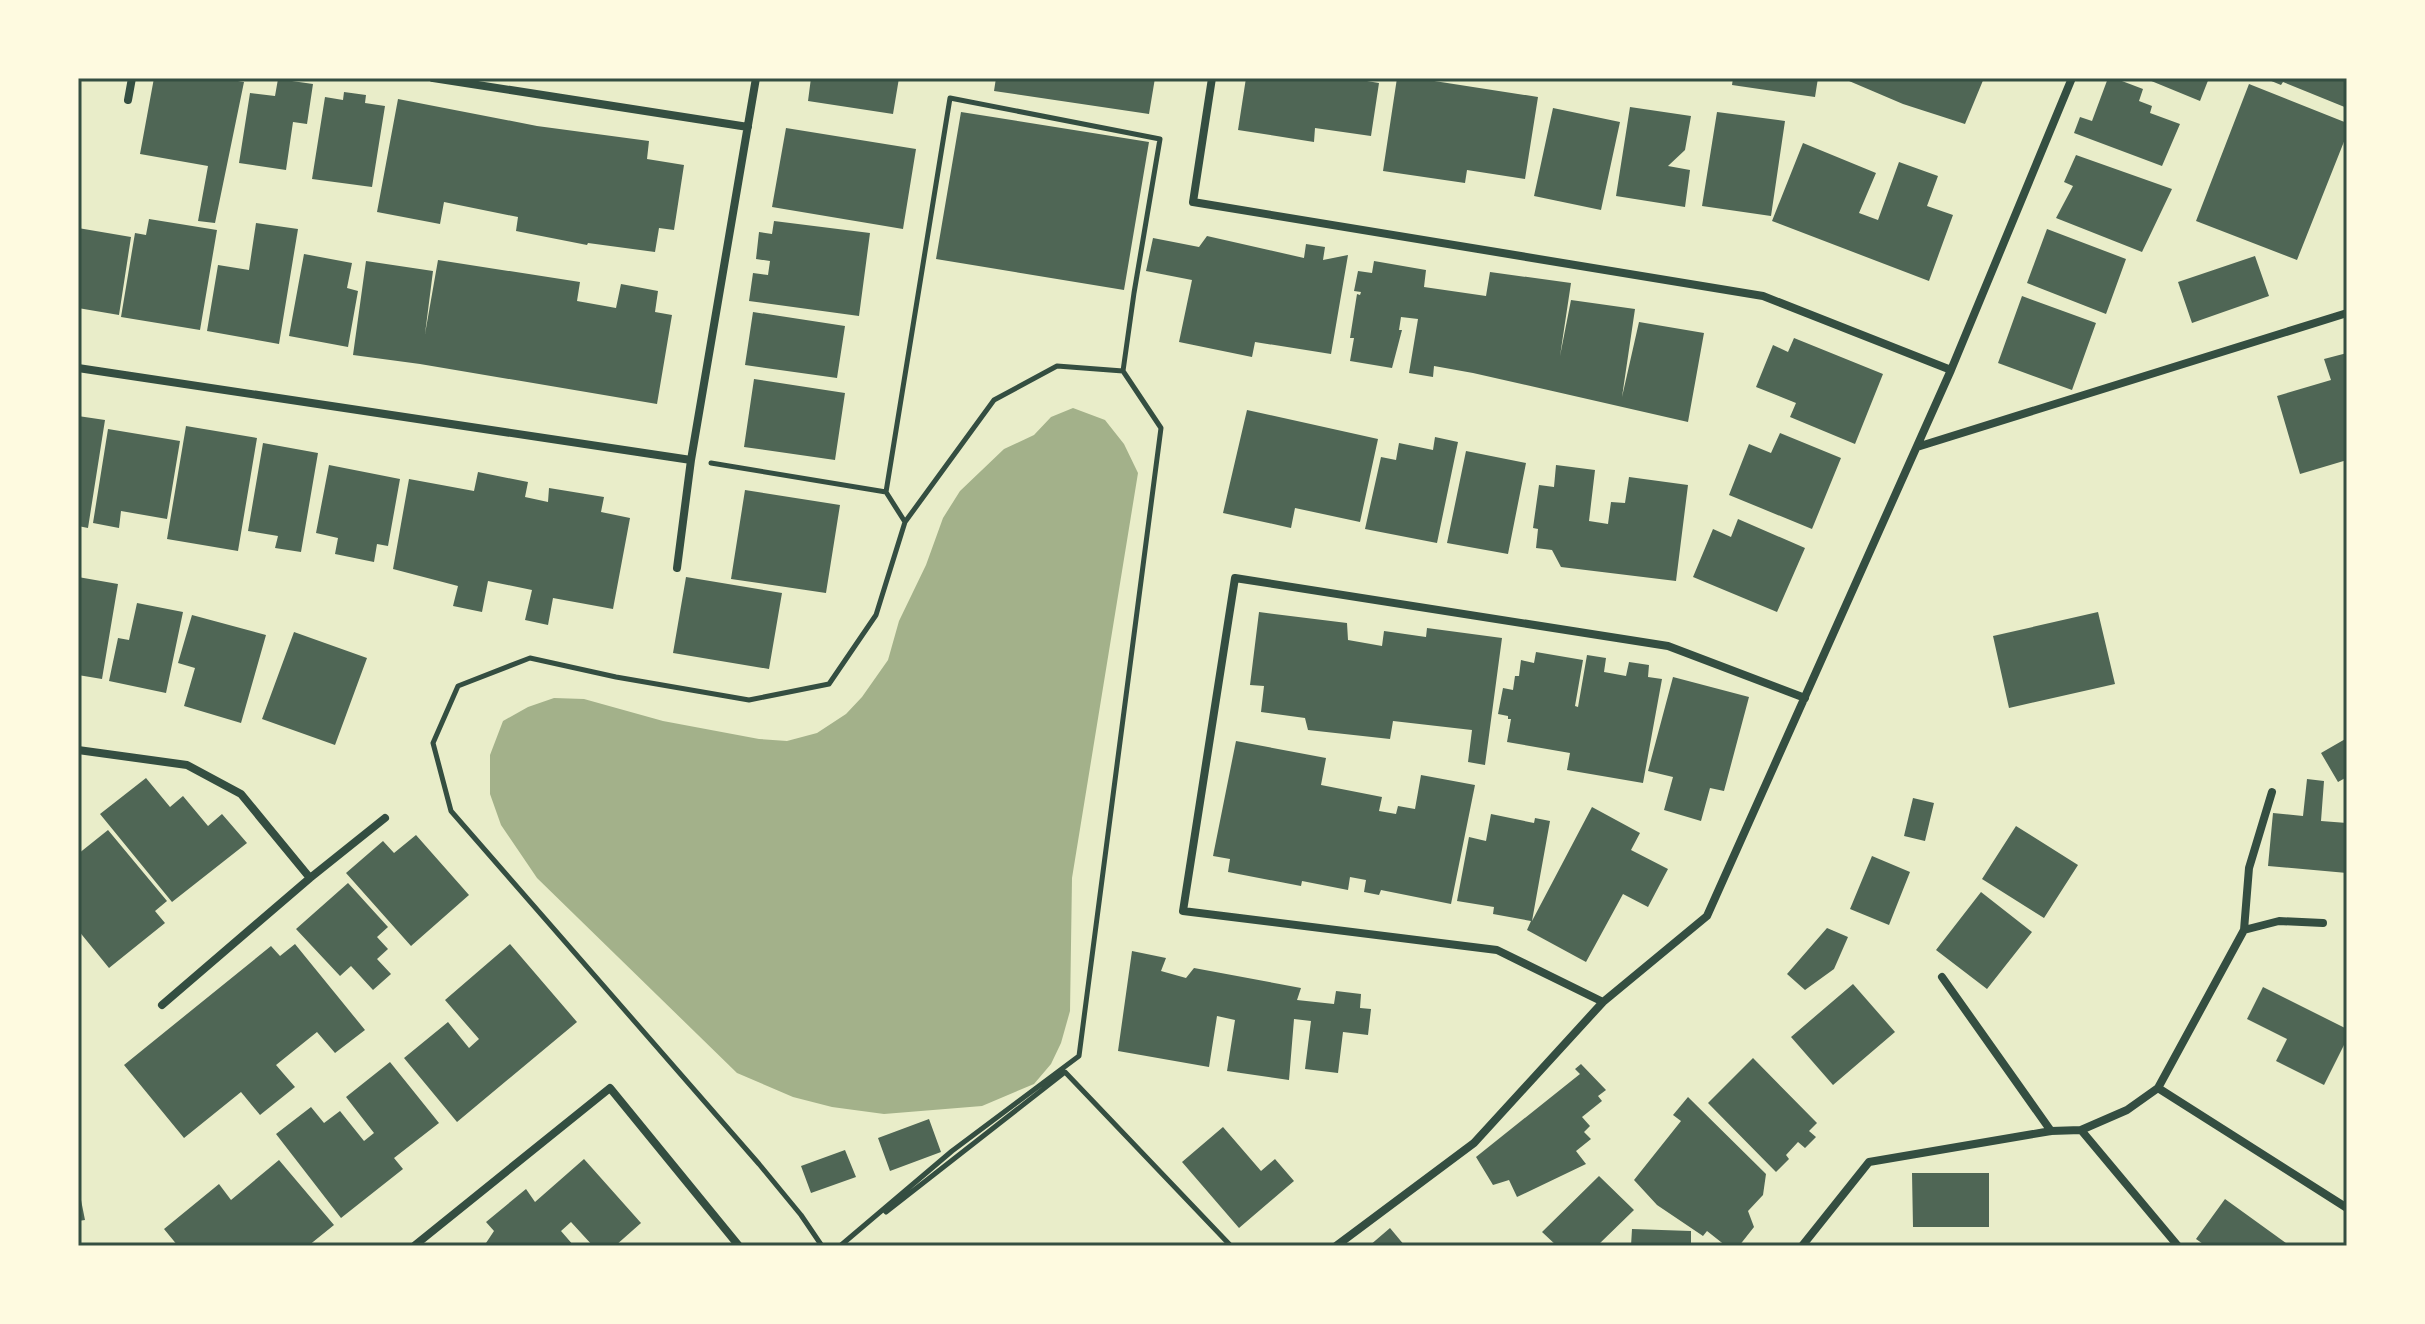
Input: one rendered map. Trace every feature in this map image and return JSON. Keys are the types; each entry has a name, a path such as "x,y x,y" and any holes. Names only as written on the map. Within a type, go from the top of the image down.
{"street":[{"path":"128,100 132,78"},
{"path":"433,78 748,127"},
{"path":"677,568 691,460 756,78"},
{"path":"1212,78 1193,202 1763,296 1951,370"},
{"path":"1336,1246 1474,1143 1603,1002 1707,916 1951,370 2072,78"},
{"path":"1917,447 2347,313"},
{"path":"78,368 691,460"},
{"path":"1603,1002 1497,950 1183,911 1235,578 1668,646 1805,698"},
{"path":"78,750 187,765 241,794 310,878"},
{"path":"1802,1246 1869,1162 2051,1131 2081,1130 2127,1110 2158,1088 2244,930 2249,868 2272,792"},
{"path":"162,1005 385,818"},
{"path":"2244,930 2279,921 2323,923"},
{"path":"1942,977 2051,1131"},
{"path":"414,1246 610,1088 739,1246"},
{"path":"2158,1088 2347,1208"},
{"path":"2081,1130 2178,1246"}],"path":[{"path":"841,1246 952,1151 1079,1056 1161,428 1123,371 1160,139 950,98 886,492 905,522"},
{"path":"822,1246 759,1164 451,811 433,743 458,686 530,658 616,677 749,700 829,684 876,615 905,522 994,400 1057,366 1123,371"},
{"path":"691,460 886,492"},
{"path":"841,1246 1065,1072 1231,1246"}],"shaded area":[{"path":"1073,408 1105,420 1124,444 1138,473 1072,878 1070,1011 1051,1064 1034,1084 982,1106 884,1114 832,1107 793,1097 737,1073 537,878 501,825 490,794 490,755 503,721 528,707 554,698 584,699 663,721 759,739 787,741 817,733 846,714 888,660 899,621 926,565 943,518 960,491 1004,449 1034,435 1051,417"}],"building":[{"path":"154,78 220,78 244,82 215,223 198,221 208,166 140,154"},
{"path":"811,78 899,78 893,114 808,101"},
{"path":"996,78 1155,78 1149,114 994,91"},
{"path":"1246,78 1349,78 1379,83 1371,136 1315,128 1314,142 1238,130"},
{"path":"1397,78 1415,78 1538,97 1525,179 1467,170 1465,183 1383,171"},
{"path":"1733,78 1818,78 1815,97 1732,85"},
{"path":"1842,78 1984,78 1965,124 1903,104"},
{"path":"2108,78 2143,89 2139,101 2152,106 2150,113 2180,124 2162,166 2074,133 2080,117 2092,121"},
{"path":"2144,78 2209,78 2200,101"},
{"path":"2264,78 2347,78 2347,108 2283,82 2281,85"},
{"path":"278,79 313,84 307,124 293,122 286,170 239,163 250,93 275,96"},
{"path":"2249,84 2347,123 2347,134 2297,260 2196,221"},
{"path":"344,92 366,95 365,103 385,106 372,187 312,179 325,97 343,100"},
{"path":"398,99 537,126 649,141 647,159 684,165 674,230 659,228 655,252 587,245 516,231 518,217 444,202 440,224 377,212"},
{"path":"1630,107 1691,116 1685,150 1668,166 1690,170 1685,207 1616,196"},
{"path":"1553,108 1620,122 1601,210 1534,196"},
{"path":"961,112 1149,142 1124,290 936,259"},
{"path":"1717,112 1785,121 1771,216 1702,206"},
{"path":"786,128 916,149 903,229 772,207"},
{"path":"1803,143 1876,173 1859,213 1878,220 1899,162 1938,176 1927,206 1953,215 1929,281 1772,221"},
{"path":"2076,155 2172,189 2142,252 2056,218 2073,186 2064,182"},
{"path":"149,219 217,230 200,330 121,317 135,233 146,235"},
{"path":"774,221 870,233 859,316 749,301 753,273 768,275 770,261 756,259 759,232 772,234"},
{"path":"256,223 298,229 279,344 207,331 218,265 249,270"},
{"path":"78,228 131,237 119,315 78,308"},
{"path":"2047,229 2126,259 2106,314 2027,283"},
{"path":"1207,236 1304,258 1306,244 1325,247 1323,260 1348,255 1331,354 1255,342 1252,357 1179,342 1192,280 1146,271 1153,238 1199,247"},
{"path":"304,254 352,263 347,288 358,291 348,347 289,336"},
{"path":"2255,256 2269,296 2192,323 2178,282"},
{"path":"438,260 580,282 577,301 616,308 621,284 658,291 655,312 672,315 657,404 353,355 366,261 433,271 425,334"},
{"path":"1374,261 1426,270 1424,287 1486,296 1490,272 1571,283 1560,356 1571,300 1635,309 1622,397 1639,322 1704,333 1688,422 1434,366 1433,377 1409,373 1418,319 1401,317 1399,330 1402,330 1392,368 1350,361 1357,294 1361,292 1354,291 1358,271 1372,273"},
{"path":"2022,296 2096,323 2072,390 1998,363"},
{"path":"753,312 845,326 837,378 745,365"},
{"path":"1794,338 1883,374 1855,444 1790,417 1796,403 1756,387 1773,345 1788,352"},
{"path":"2347,353 2347,460 2300,474 2277,396 2331,380 2324,359"},
{"path":"754,379 845,393 835,460 744,447"},
{"path":"1247,410 1378,439 1360,522 1295,508 1291,528 1223,513"},
{"path":"78,416 105,420 88,528 78,526"},
{"path":"186,426 257,438 238,551 167,539"},
{"path":"108,429 180,441 167,519 121,511 119,528 93,523"},
{"path":"1780,433 1841,458 1812,529 1729,495 1749,444 1771,453"},
{"path":"1435,437 1458,442 1437,543 1365,529 1381,457 1396,460 1399,443 1433,450"},
{"path":"263,443 318,453 301,552 275,548 278,536 248,531"},
{"path":"1466,451 1526,463 1508,554 1447,543"},
{"path":"329,465 400,479 388,546 377,544 374,562 335,554 338,538 316,533"},
{"path":"1556,465 1595,470 1589,521 1608,524 1611,502 1625,503 1629,477 1688,485 1676,581 1561,567 1552,550 1536,548 1538,529 1533,528 1539,485 1554,487"},
{"path":"478,472 528,482 525,497 548,502 549,488 604,497 601,512 630,518 613,609 553,598 548,625 525,620 532,590 488,581 482,612 453,606 458,586 393,569 409,479 474,491"},
{"path":"745,490 840,505 826,593 731,579"},
{"path":"1738,519 1805,548 1777,612 1693,577 1713,529 1731,537"},
{"path":"78,577 118,584 102,679 78,675"},
{"path":"686,577 782,593 769,669 673,653"},
{"path":"137,603 183,612 166,693 109,681 118,638 129,640"},
{"path":"1259,612 1347,623 1348,640 1382,646 1384,631 1426,637 1427,628 1502,638 1485,765 1468,762 1472,730 1393,721 1390,739 1308,730 1305,718 1261,712 1264,686 1250,685"},
{"path":"2098,612 2115,684 2009,708 1993,636"},
{"path":"192,615 266,635 241,723 184,706 195,668 178,663"},
{"path":"294,632 367,658 335,745 262,719"},
{"path":"1536,652 1583,660 1575,706 1578,707 1587,655 1606,658 1604,672 1626,676 1629,662 1649,665 1648,677 1662,679 1643,783 1567,770 1570,753 1507,742 1511,719 1498,714 1503,688 1513,690 1521,660 1534,663"},
{"path":"1673,677 1749,697 1724,791 1710,788 1701,821 1664,810 1673,777 1648,771"},
{"path":"2347,738 2347,777 2338,782 2321,753"},
{"path":"1236,741 1326,758 1321,785 1382,797 1379,811 1396,814 1398,806 1415,809 1421,775 1475,785 1451,904 1381,890 1379,895 1364,892 1366,880 1350,877 1348,890 1302,881 1301,886 1228,872 1230,859 1213,856"},
{"path":"146,778 170,807 183,796 208,826 222,814 247,843 172,902 100,814"},
{"path":"2307,779 2324,781 2321,821 2347,823 2347,873 2268,866 2273,813 2303,816"},
{"path":"1913,798 1934,803 1925,841 1904,836"},
{"path":"1592,807 1640,833 1631,850 1668,869 1648,907 1623,894 1586,962 1527,930 1531,921 1493,914 1494,907 1457,901 1469,837 1486,841 1491,814 1534,823 1535,818 1550,821 1532,921"},
{"path":"2016,826 2078,865 2044,918 1982,879"},
{"path":"108,830 167,901 155,911 165,923 109,968 78,930 78,854"},
{"path":"416,835 469,895 411,946 346,873 383,841 394,853"},
{"path":"1872,856 1910,872 1889,925 1850,909"},
{"path":"348,883 388,927 377,937 388,949 377,959 391,974 373,990 351,966 340,976 296,929"},
{"path":"1981,892 2032,932 1987,989 1936,950"},
{"path":"1827,928 1848,937 1834,969 1805,990 1787,974"},
{"path":"295,944 365,1030 335,1053 317,1032 276,1065 295,1087 260,1115 241,1092 184,1138 124,1065 271,946 280,956"},
{"path":"510,944 577,1022 457,1122 404,1058 448,1022 469,1048 479,1039 445,1000"},
{"path":"1132,951 1166,958 1161,971 1186,978 1194,968 1301,988 1297,1000 1334,1004 1336,991 1361,994 1360,1008 1371,1009 1368,1035 1343,1032 1338,1073 1305,1069 1311,1021 1294,1019 1289,1080 1227,1071 1235,1020 1217,1016 1209,1067 1118,1051"},
{"path":"1853,984 1895,1032 1833,1085 1791,1037"},
{"path":"2263,987 2347,1029 2347,1039 2324,1085 2276,1061 2287,1039 2247,1019"},
{"path":"1753,1058 1817,1123 1809,1131 1816,1137 1805,1148 1798,1142 1786,1155 1789,1159 1776,1172 1708,1103"},
{"path":"390,1062 439,1123 394,1158 403,1169 341,1218 276,1134 311,1107 324,1123 340,1111 364,1141 374,1133 346,1097"},
{"path":"1581,1064 1606,1090 1598,1096 1602,1101 1582,1117 1590,1126 1584,1132 1591,1139 1576,1151 1586,1164 1517,1197 1509,1180 1493,1185 1476,1157 1580,1074 1575,1069"},
{"path":"1688,1097 1766,1174 1763,1195 1748,1211 1754,1227 1739,1246 1726,1246 1707,1231 1703,1236 1657,1205 1634,1180 1681,1121 1673,1115"},
{"path":"929,1119 941,1152 890,1171 878,1138"},
{"path":"1223,1127 1261,1171 1275,1159 1294,1181 1239,1228 1182,1162"},
{"path":"845,1150 856,1177 811,1193 801,1166"},
{"path":"584,1159 641,1223 615,1246 593,1246 571,1222 561,1231 574,1246 484,1246 494,1231 486,1222 526,1189 535,1202"},
{"path":"279,1160 334,1225 308,1246 178,1246 164,1229 219,1184 231,1200"},
{"path":"1912,1173 1989,1173 1989,1227 1913,1227"},
{"path":"1599,1176 1634,1210 1597,1246 1557,1246 1542,1232"},
{"path":"78,1185 85,1220 78,1221"},
{"path":"2225,1199 2290,1246 2206,1246 2196,1239"},
{"path":"1390,1228 1405,1246 1369,1246"},
{"path":"1632,1229 1691,1231 1691,1246 1631,1246"}]}
